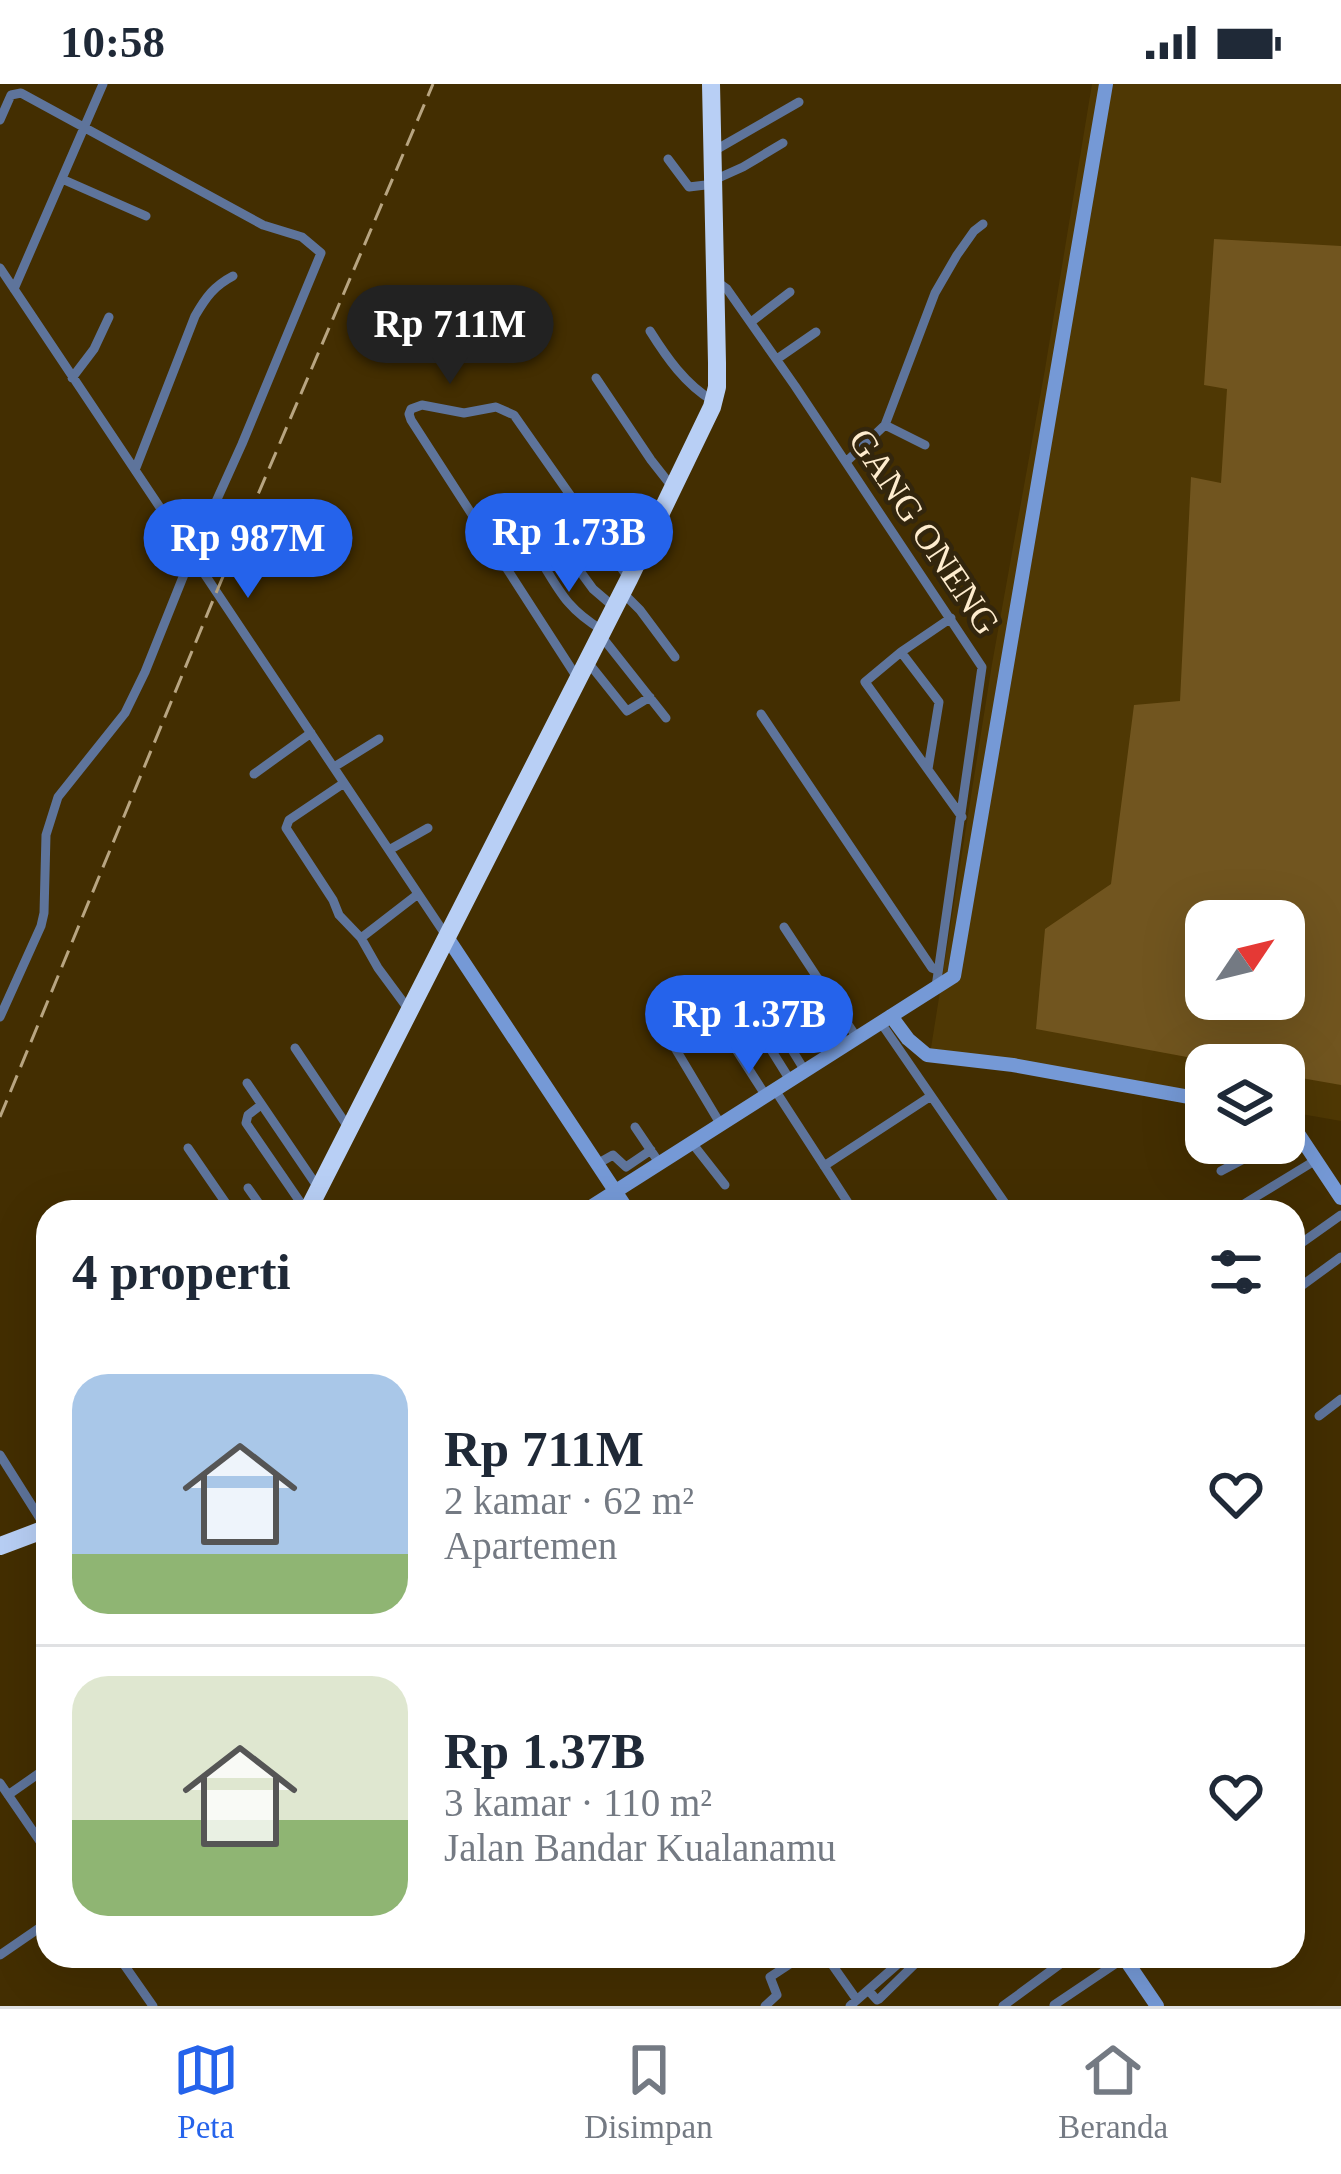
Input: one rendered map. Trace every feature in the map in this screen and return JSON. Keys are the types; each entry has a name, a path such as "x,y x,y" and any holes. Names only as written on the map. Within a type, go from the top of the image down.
{"highway":[{"path":"314,1200 674,488 713,401 717,363 711,84"},
{"path":"1,1543 36,1532"}],"street":[{"path":"14,289 103,84"},
{"path":"603,1200 640,1167 692,1144 954,976 1106,84"},
{"path":"0,120 11,95 17,93 263,225 302,237 321,253 145,672 124,713 58,797 46,835 41,926 0,1017"},
{"path":"712,152 800,102"},
{"path":"668,159 689,187 714,182 783,142"},
{"path":"62,179 146,216"},
{"path":"846,462 885,425 934,293 983,224"},
{"path":"0,268 621,1200"},
{"path":"135,470 195,316 209,292 233,276"},
{"name":"GANG ONENG","path":"716,281 727,289 777,359 979,659 983,674 936,987"},
{"path":"751,322 790,292"},
{"path":"72,378 99,340 109,316"},
{"path":"650,331 671,364 713,401"},
{"path":"777,359 816,332"},
{"path":"596,378 674,488"},
{"path":"650,697 627,711 582,670 422,438 411,420 411,409 422,405 464,413 496,407 514,416 582,516 621,592 675,657"},
{"path":"885,425 925,446"},
{"path":"563,548 593,589 621,592"},
{"path":"541,561 567,604 601,632 666,718"},
{"path":"951,618 865,682 962,818"},
{"path":"901,652 939,702 928,769"},
{"path":"761,714 932,968 938,970"},
{"path":"254,774 311,734"},
{"path":"334,767 379,739"},
{"path":"344,783 286,825 339,915 361,938 409,1010"},
{"path":"389,850 428,828"},
{"path":"361,938 418,894"},
{"path":"784,927 857,1038"},
{"path":"743,1005 790,1080"},
{"path":"778,1013 789,1046 805,1071"},
{"path":"886,1019 931,1096 1003,1200"},
{"path":"719,1023 846,1200"},
{"path":"903,1042 927,1055 1013,1065 1185,1096"},
{"path":"296,1048 350,1130"},
{"path":"676,1048 721,1125"},
{"path":"247,1083 320,1189"},
{"path":"824,1166 931,1096"},
{"path":"262,1105 248,1115 247,1123 299,1200"},
{"path":"635,1127 656,1157"},
{"path":"692,1144 724,1185"},
{"path":"188,1148 224,1200"},
{"path":"1305,1149 1341,1198"},
{"path":"597,1164 613,1156 623,1166 640,1167"},
{"path":"1251,1200 1316,1160"},
{"path":"1221,1171 1234,1164"},
{"path":"248,1188 256,1200"},
{"path":"1305,1241 1341,1216"},
{"path":"1305,1283 1341,1257"},
{"path":"1318,1416 1341,1399"},
{"path":"0,1455 36,1511"},
{"path":"8,1795 36,1775"},
{"path":"0,1783 36,1825"},
{"path":"0,1955 36,1930"},
{"path":"126,1968 153,2006"},
{"path":"765,2006 777,1995 770,1977 784,1968"},
{"path":"833,1968 853,2003 870,1994 895,1968"},
{"path":"870,1994 879,1999 910,1968"},
{"path":"1003,2006 1055,1968"},
{"path":"1054,2006 1110,1968"},
{"path":"1133,1968 1157,2006"}],"shaded area":[{"path":"1092,84 1341,84 1341,1121 1305,1115 1305,1044 1185,1044 1185,1093 931,1048"},
{"path":"1214,239 1341,246 1341,1085 1305,1079 1305,1044 1185,1044 1185,1057 1036,1029 1045,929 1111,884 1134,705 1180,701 1191,477 1221,483 1227,389 1204,385"}],"railway":[{"path":"0,1117 433,84"}]}
